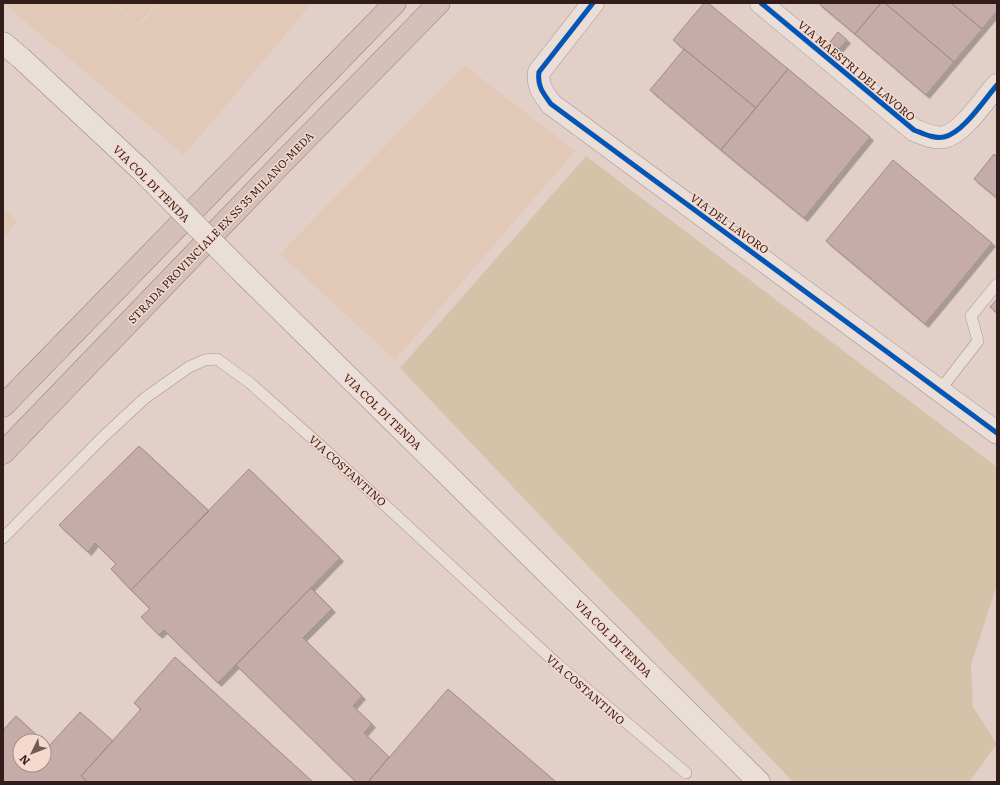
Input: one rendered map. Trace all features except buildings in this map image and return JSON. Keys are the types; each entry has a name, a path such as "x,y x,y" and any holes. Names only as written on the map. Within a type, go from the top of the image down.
{"highway":[{"path":"3,406 395,3"},
{"name":"STRADA PROVINCIALE EX SS 35 MILANO-MEDA","path":"3,453 284,161 439,3"}],"main road":[{"name":"VIA DEL LAVORO","path":"594,3 539,72 538,81 542,92 552,104 997,433"},
{"name":"VIA MAESTRI DEL LAVORO","path":"761,3 914,130 930,136 944,137 956,132 997,85"},
{"name":"VIA COL DI TENDA","path":"3,43 140,169 243,273 759,782"}],"lane":[{"path":"940,390 978,341 971,316 997,284"},
{"name":"VIA COSTANTINO","path":"3,538 104,436 145,398 189,367 205,360 217,359 250,383 322,447 556,663 686,773"}],"shaded area":[{"path":"3,3 112,3 140,26 158,3 312,3 184,155"},
{"path":"114,3 156,3 139,24"},
{"path":"464,65 575,151 395,360 280,254"},
{"path":"586,156 997,467 997,585 971,665 973,707 997,744 969,782 793,782 400,368"},
{"path":"3,208 17,221 3,238"}],"cycle path":[{"path":"593,3 539,72 540,85 543,93 551,104 997,433"},
{"path":"761,3 914,130 933,137 944,137 951,134 966,123 997,85"}]}
